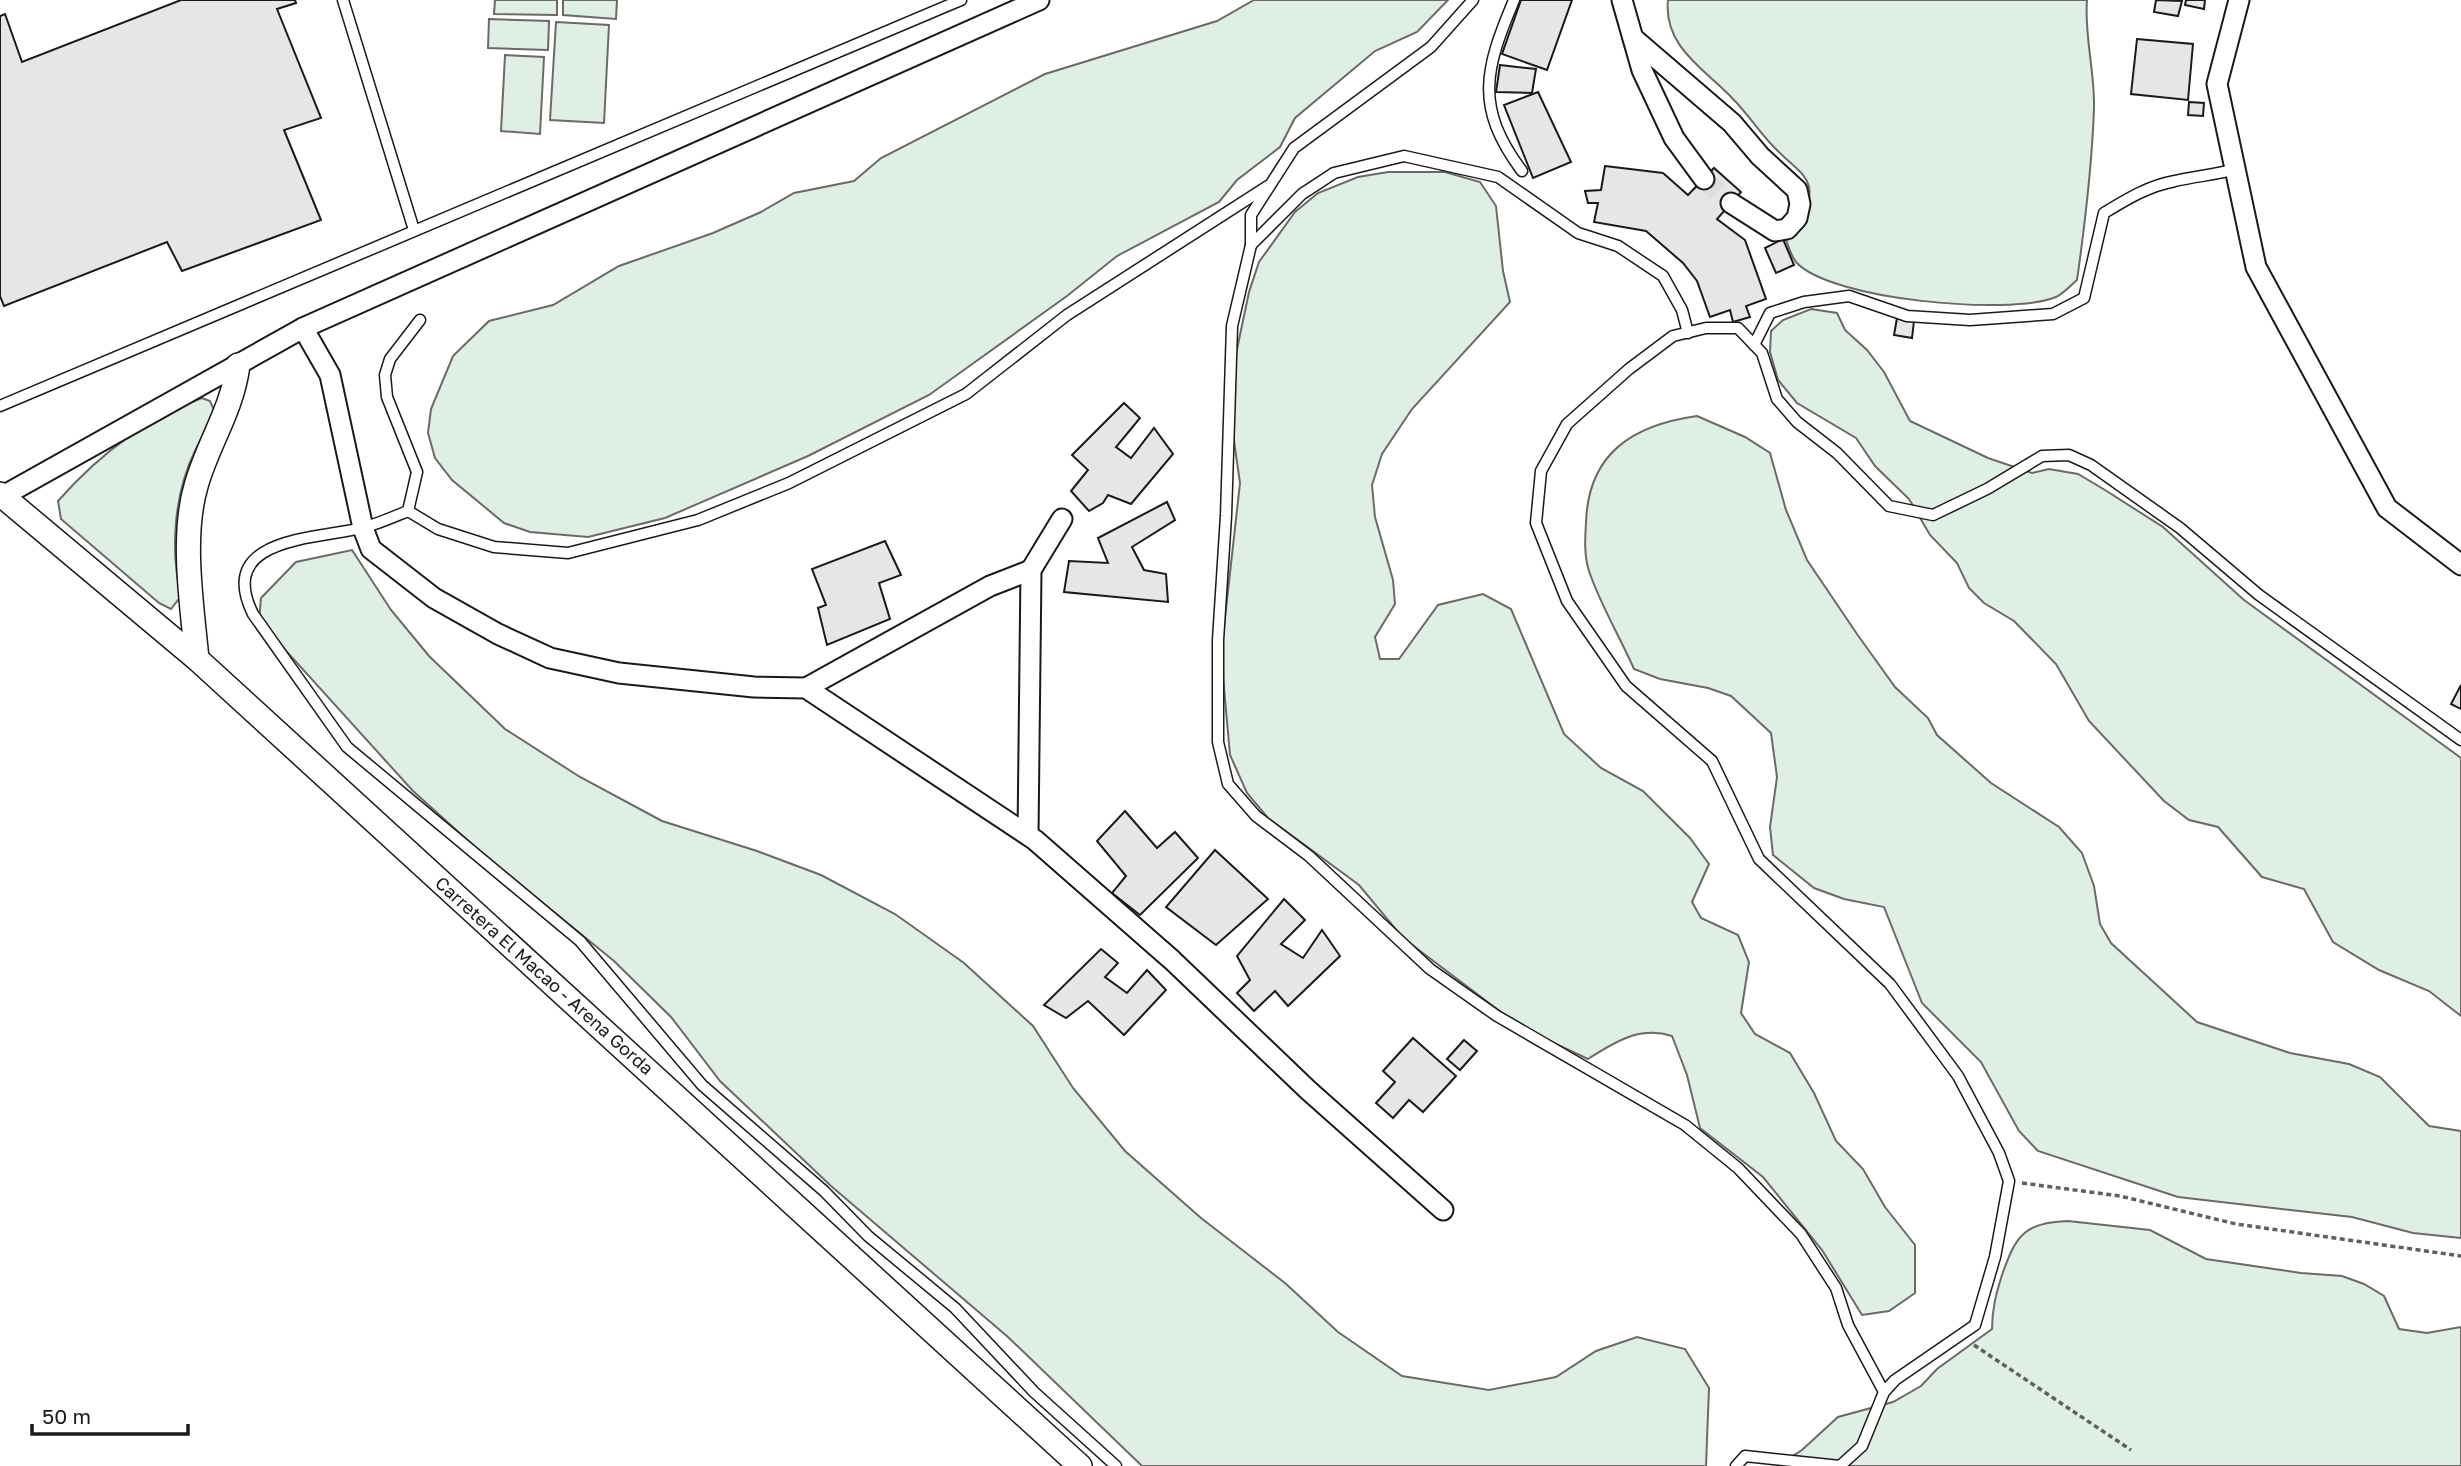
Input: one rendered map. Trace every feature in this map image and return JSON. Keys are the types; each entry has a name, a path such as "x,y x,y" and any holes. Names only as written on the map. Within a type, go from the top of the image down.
{"street":[{"path":"2,495 303,328 1039,0"},
{"path":"1622,0 1642,70 1674,138 1704,179"},
{"path":"2239,0 2217,85 2256,267 2388,508 2461,565"},
{"path":"1633,38 1732,124 1760,156 1797,190 1800,204 1797,218 1787,229 1774,231 1731,203"},
{"path":"303,328 330,376 363,528 371,549 434,598 498,634 550,658 619,673 754,687 806,688 990,586 1031,570"},
{"path":"197,659 190,581 191,520 196,487 234,395 239,365"},
{"name":"Carretera El Macao - Arena Gorda","path":"2,495 197,659 1080,1466"},
{"path":"1028,835 1031,570 1062,519"},
{"path":"806,688 1028,835 1172,960 1308,1090 1443,1210"}],"lane":[{"path":"342,0 414,230"},
{"path":"0,405 961,0"},
{"path":"1473,0 1431,47 1294,148 1251,215 1251,245 1232,326 1226,516 1218,640 1218,742 1227,784 1256,816 1309,856 1430,969 1497,1016 1685,1125 1738,1168 1808,1245 1836,1288 1848,1325 1884,1392"},
{"path":"1514,0 1495,46 1488,76 1492,119 1501,144 1522,171"},
{"path":"1251,245 1302,194 1334,173 1404,156 1498,177 1578,233 1618,246 1662,276 1682,310 1688,333"},
{"path":"1754,345 1770,313 1804,302 1849,296 1907,316 1969,320 2053,314 2084,298 2104,213 2140,191 2236,169"},
{"path":"408,511 438,529 494,547 569,554 698,520 789,483 966,394 1067,315 1271,184"},
{"path":"408,511 417,472 387,397 385,375 390,359 420,320"},
{"path":"1736,1466 1745,1456 1840,1466 1863,1446 1884,1392 1895,1380 1975,1325 1998,1244 2009,1181 1998,1153 1958,1076 1891,984 1759,859 1712,761 1626,685 1567,601 1536,523 1541,471 1567,424 1629,369 1673,336 1706,328 1738,328 1762,353 1777,399 1797,422 1837,453 1889,506 1933,515 1987,489 2042,456 2069,455 2091,465 2180,528 2259,595 2461,740"},
{"path":"408,511 363,528 276,544 254,557 245,579 245,598 253,614 347,747 571,932 702,1085 824,1191 867,1236 955,1308 1034,1392 1116,1466"}],"path":[{"path":"2009,1181 2120,1196 2236,1224 2461,1256"},
{"path":"1961,1336 2131,1450"}],"green space":[{"path":"495,0 557,0 557,15 494,14"},
{"path":"563,0 617,0 616,19 563,15"},
{"path":"1254,0 1448,0 1417,32 1375,51 1295,118 1280,147 1237,180 1219,202 1117,256 1067,296 929,395 808,456 665,518 588,537 530,532 504,523 452,480 435,458 428,433 431,409 453,356 489,321 553,305 619,266 713,233 761,212 794,193 854,181 881,158 1045,74 1217,21"},
{"path":"1668,0 2087,0 2094,108 2088,194 2077,280 2056,297 2033,303 1962,304 1881,295 1844,286 1815,275 1796,262 1785,237 1801,229 1809,197 1806,179 1771,144 1738,104 1688,56 1672,31 1668,17"},
{"path":"489,19 549,21 548,50 488,48"},
{"path":"556,22 609,25 604,123 550,120"},
{"path":"505,55 544,57 540,134 501,131"},
{"path":"1388,172 1445,172 1480,182 1496,206 1503,271 1510,302 1412,409 1382,454 1372,485 1375,517 1393,580 1395,604 1375,637 1380,659 1399,659 1438,605 1483,594 1511,609 1564,734 1601,768 1643,791 1690,838 1709,864 1692,902 1701,918 1738,935 1749,962 1741,1013 1755,1034 1790,1053 1814,1093 1836,1141 1863,1169 1885,1207 1915,1245 1915,1293 1889,1311 1862,1315 1822,1250 1763,1177 1700,1128 1687,1075 1672,1036 1649,1033 1628,1037 1588,1059 1522,1028 1403,938 1359,885 1268,818 1247,793 1230,755 1221,654 1240,483 1230,413 1236,354 1249,292 1259,262 1295,212 1318,193 1358,177"},
{"path":"1811,309 1837,313 1845,330 1867,350 1884,372 1910,421 1988,458 2032,473 2049,469 2078,474 2105,490 2163,527 2244,600 2461,758 2461,1016 2429,991 2379,970 2333,942 2304,889 2262,877 2218,827 2189,820 2164,801 2089,721 2056,664 2014,621 1984,603 1969,588 1957,563 1930,535 1909,499 1875,466 1856,438 1797,403 1778,380 1770,352 1771,331 1783,320"},
{"path":"202,398 210,401 215,412 195,451 182,485 175,541 181,596 171,609 159,603 61,519 58,501 89,469 124,440 161,416"},
{"path":"1697,416 1745,437 1770,453 1786,510 1807,560 1857,634 1895,687 1928,718 1937,735 1991,783 2059,827 2082,853 2094,886 2100,924 2111,943 2197,1022 2290,1053 2349,1064 2380,1077 2429,1126 2461,1131 2461,1238 2413,1233 2352,1217 2178,1197 2038,1151 2019,1131 1981,1062 1922,1003 1884,907 1844,899 1814,888 1773,855 1770,827 1777,777 1771,733 1731,696 1708,688 1660,679 1634,669 1599,596 1587,565 1585,547 1589,499 1595,478 1605,461 1634,435 1674,420"},
{"path":"352,550 391,610 429,656 505,729 580,777 662,821 757,851 821,875 895,914 964,963 1033,1026 1073,1088 1125,1151 1201,1218 1285,1283 1338,1332 1402,1376 1489,1390 1556,1377 1596,1351 1637,1337 1685,1349 1709,1388 1706,1466 1142,1466 1008,1337 831,1186 720,1081 671,1017 614,961 485,856 413,791 259,621 261,598 296,562"},
{"path":"2068,1221 2150,1230 2206,1259 2301,1273 2342,1276 2364,1284 2384,1296 2399,1329 2427,1333 2461,1327 2461,1466 1777,1466 1802,1450 1838,1417 1893,1402 1921,1386 1937,1369 1992,1329 1998,1289 2017,1241 2031,1228"}],"building":[{"path":"181,0 295,0 296,3 277,9 321,118 284,130 321,220 182,271 167,242 4,306 0,296 0,16 5,14 22,62"},
{"path":"1521,0 1572,0 1547,70 1502,54"},
{"path":"2156,0 2182,1 2178,16 2154,12"},
{"path":"2186,0 2205,0 2204,9 2185,5"},
{"path":"2137,39 2193,44 2188,100 2131,94"},
{"path":"1500,65 1536,69 1532,93 1496,92"},
{"path":"1538,92 1571,162 1533,178 1504,105"},
{"path":"2189,102 2204,103 2203,116 2188,115"},
{"path":"1605,166 1663,173 1688,195 1714,168 1741,192 1717,219 1745,240 1766,299 1746,306 1750,317 1733,322 1730,310 1710,317 1697,281 1683,263 1646,231 1594,222 1598,203 1588,203 1585,191 1601,190"},
{"path":"1783,239 1794,265 1776,273 1765,248"},
{"path":"1897,318 1914,321 1912,338 1894,335"},
{"path":"1124,403 1140,418 1116,447 1131,458 1154,428 1173,454 1131,504 1108,495 1103,503 1089,511 1071,491 1088,470 1072,455"},
{"path":"1167,502 1175,520 1132,547 1144,570 1166,574 1168,602 1064,592 1069,561 1108,563 1098,538"},
{"path":"885,541 901,575 879,583 890,619 827,645 818,608 826,605 812,569"},
{"path":"2461,685 2461,709 2451,704"},
{"path":"1125,811 1157,848 1175,832 1198,858 1140,915 1112,893 1126,876 1097,841"},
{"path":"1215,850 1268,899 1216,945 1166,907"},
{"path":"1284,899 1305,920 1281,944 1303,958 1322,930 1340,956 1288,1006 1275,991 1254,1011 1237,993 1250,980 1237,956"},
{"path":"1101,949 1118,963 1105,977 1127,993 1147,970 1166,990 1124,1035 1088,1001 1066,1018 1044,1005"},
{"path":"1413,1038 1456,1076 1423,1112 1409,1100 1393,1118 1376,1103 1395,1082 1383,1071"},
{"path":"1464,1040 1477,1051 1460,1070 1447,1059"}],"tunnel":[{"path":"1704,179 1731,203"}]}
